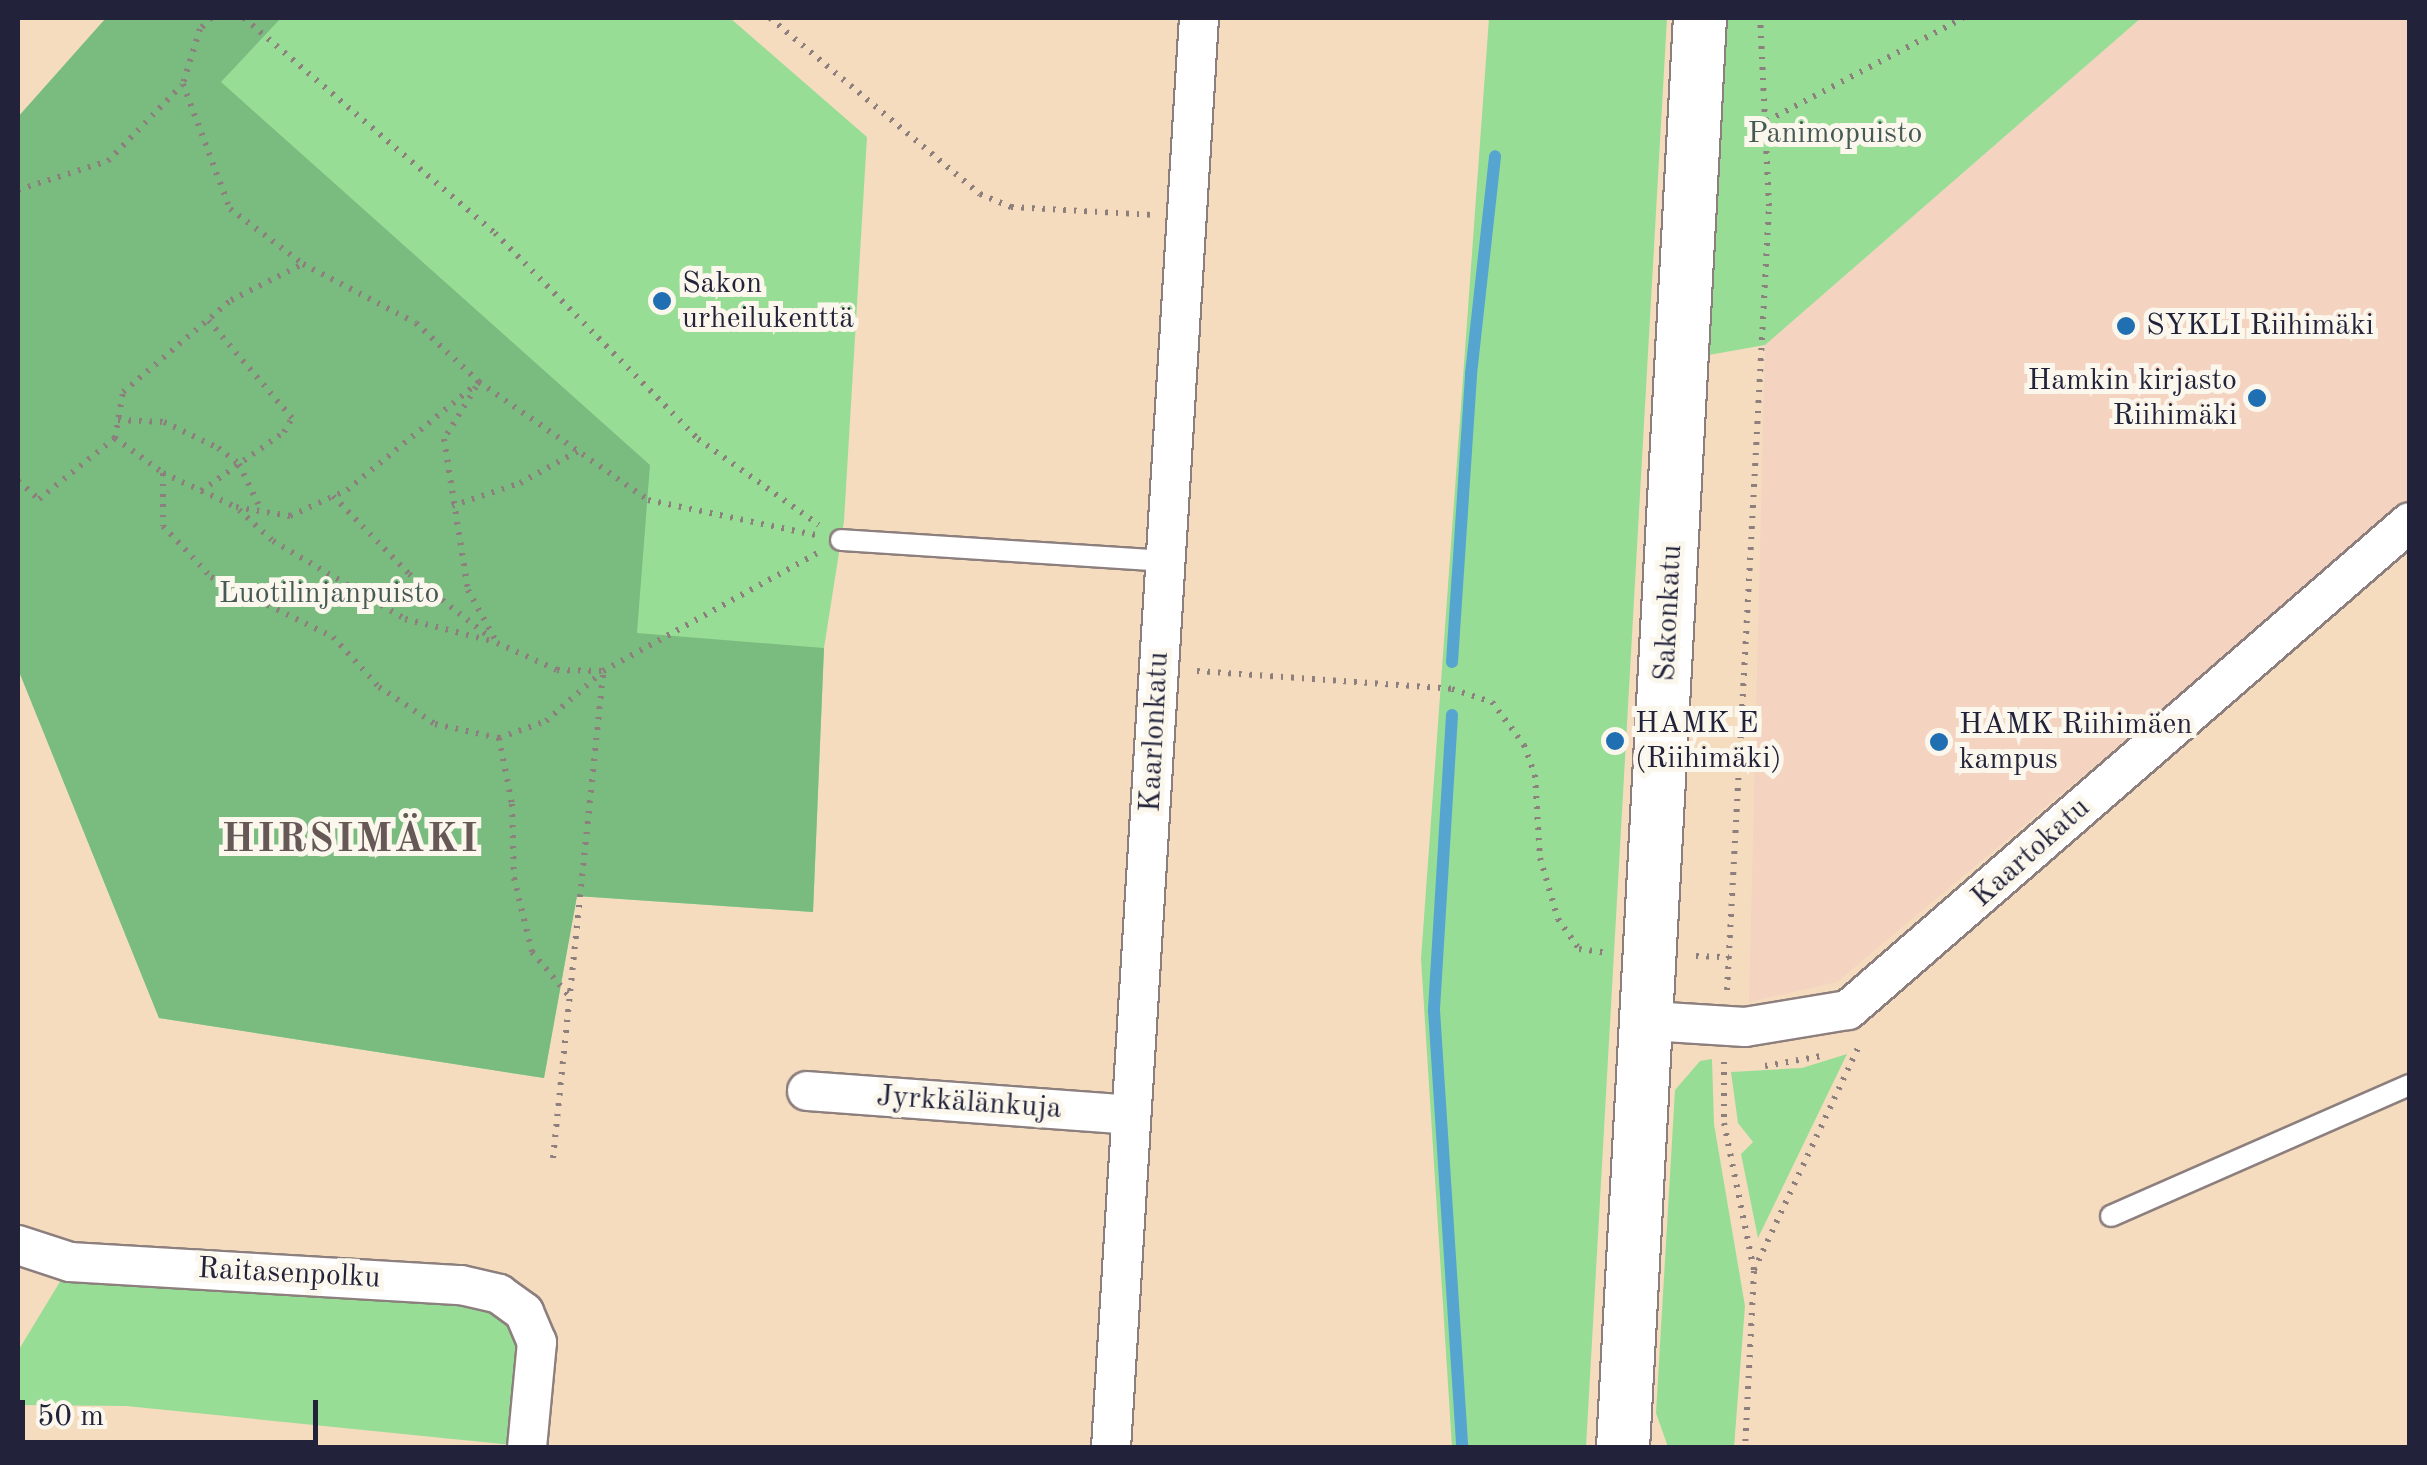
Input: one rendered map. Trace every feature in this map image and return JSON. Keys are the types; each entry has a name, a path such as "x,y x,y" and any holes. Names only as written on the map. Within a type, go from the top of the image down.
{"street":[{"name":"Kaarlonkatu","path":"1111,1448 1200,18"},
{"name":"Sakonkatu","path":"1623,1448 1650,1021 1700,18"},
{"name":"Kaartokatu","path":"1650,1021 1725,1026 1796,1024 1848,1010 1886,984 2410,522"},
{"name":"Jyrkkälänkuja","path":"807,1091 1132,1115"},
{"name":"Raitasenpolku","path":"18,1246 70,1262 462,1284 499,1294 524,1312 538,1342 527,1448"}],"lane":[{"path":"842,540 1164,561"},
{"path":"2110,1216 2410,1085"}],"path":[{"path":"18,190 108,160 183,84 200,30 212,18"},
{"path":"244,18 495,233 698,439 842,540"},
{"path":"770,18 980,194 1011,207 1186,218"},
{"path":"1745,1448 1754,1271 1724,1123 1725,1026 1769,206 1760,18"},
{"path":"1767,121 1963,18"},
{"path":"183,84 230,209 303,264 416,323 479,382 648,500 842,540"},
{"path":"18,482 39,499 115,438 123,392 210,322 231,300 303,264"},
{"path":"201,491 292,418 210,322"},
{"path":"236,508 290,516 333,496 479,382"},
{"path":"479,382 444,439 468,590 497,642"},
{"path":"118,420 164,422 238,464 262,511"},
{"path":"115,438 163,473 236,508 274,540 406,619 497,642 557,670 603,671"},
{"path":"452,506 520,483 578,452"},
{"path":"163,473 163,526 211,578 333,637 379,687 436,724 500,738 546,721 603,671 842,540"},
{"path":"333,496 408,574 497,642"},
{"path":"1159,667 1452,689 1492,702 1524,744 1534,775 1540,858 1558,919 1579,949 1602,953"},
{"path":"553,1158 603,671"},
{"path":"500,738 512,804 514,878 532,952 571,998"},
{"path":"1754,1271 1861,1041"}],"shaded area":[{"name":"HAMK Riihimäen kampus","path":"2141,18 2409,18 2409,502 1837,982 1749,1002 1765,345"}],"green space":[{"name":"Luotilinjanpuisto","path":"106,18 730,18 867,137 844,521 824,648 813,912 577,896 544,1078 159,1018 18,669 18,117"},
{"name":"Luotilinjanpuisto","path":"106,18 281,18 221,82 650,465 637,633 824,648 813,912 577,896 544,1078 159,1018 18,669 18,117"},
{"path":"1489,18 1667,18 1586,1447 1452,1447 1421,959"},
{"name":"Panimopuisto","path":"1726,18 2141,18 1765,345 1703,356"},
{"path":"1847,1054 1758,1238 1741,1154 1753,1142 1738,1123 1731,1072 1802,1068"},
{"path":"1712,1059 1714,1124 1745,1306 1734,1447 1668,1447 1656,1413 1675,1090 1700,1061"},
{"path":"64,1275 464,1298 491,1308 517,1336 513,1445 126,1406 18,1405 18,1351"}],"waterway":[{"path":"1452,662 1471,374 1495,156"},
{"path":"1452,715 1434,1010 1462,1448"}],"place":[{"name":"Sakon urheilukenttä","path":"662,301"},
{"name":"SYKLI Riihimäki","path":"2126,326"},
{"name":"Hamkin kirjasto Riihimäki","path":"2257,398"},
{"name":"HAMK E (Riihimäki)","path":"1615,741"},
{"name":"HAMK Riihimäen kampus","path":"1939,742"}],"district":[{"name":"HIRSIMÄKI","path":"351,841"}]}
